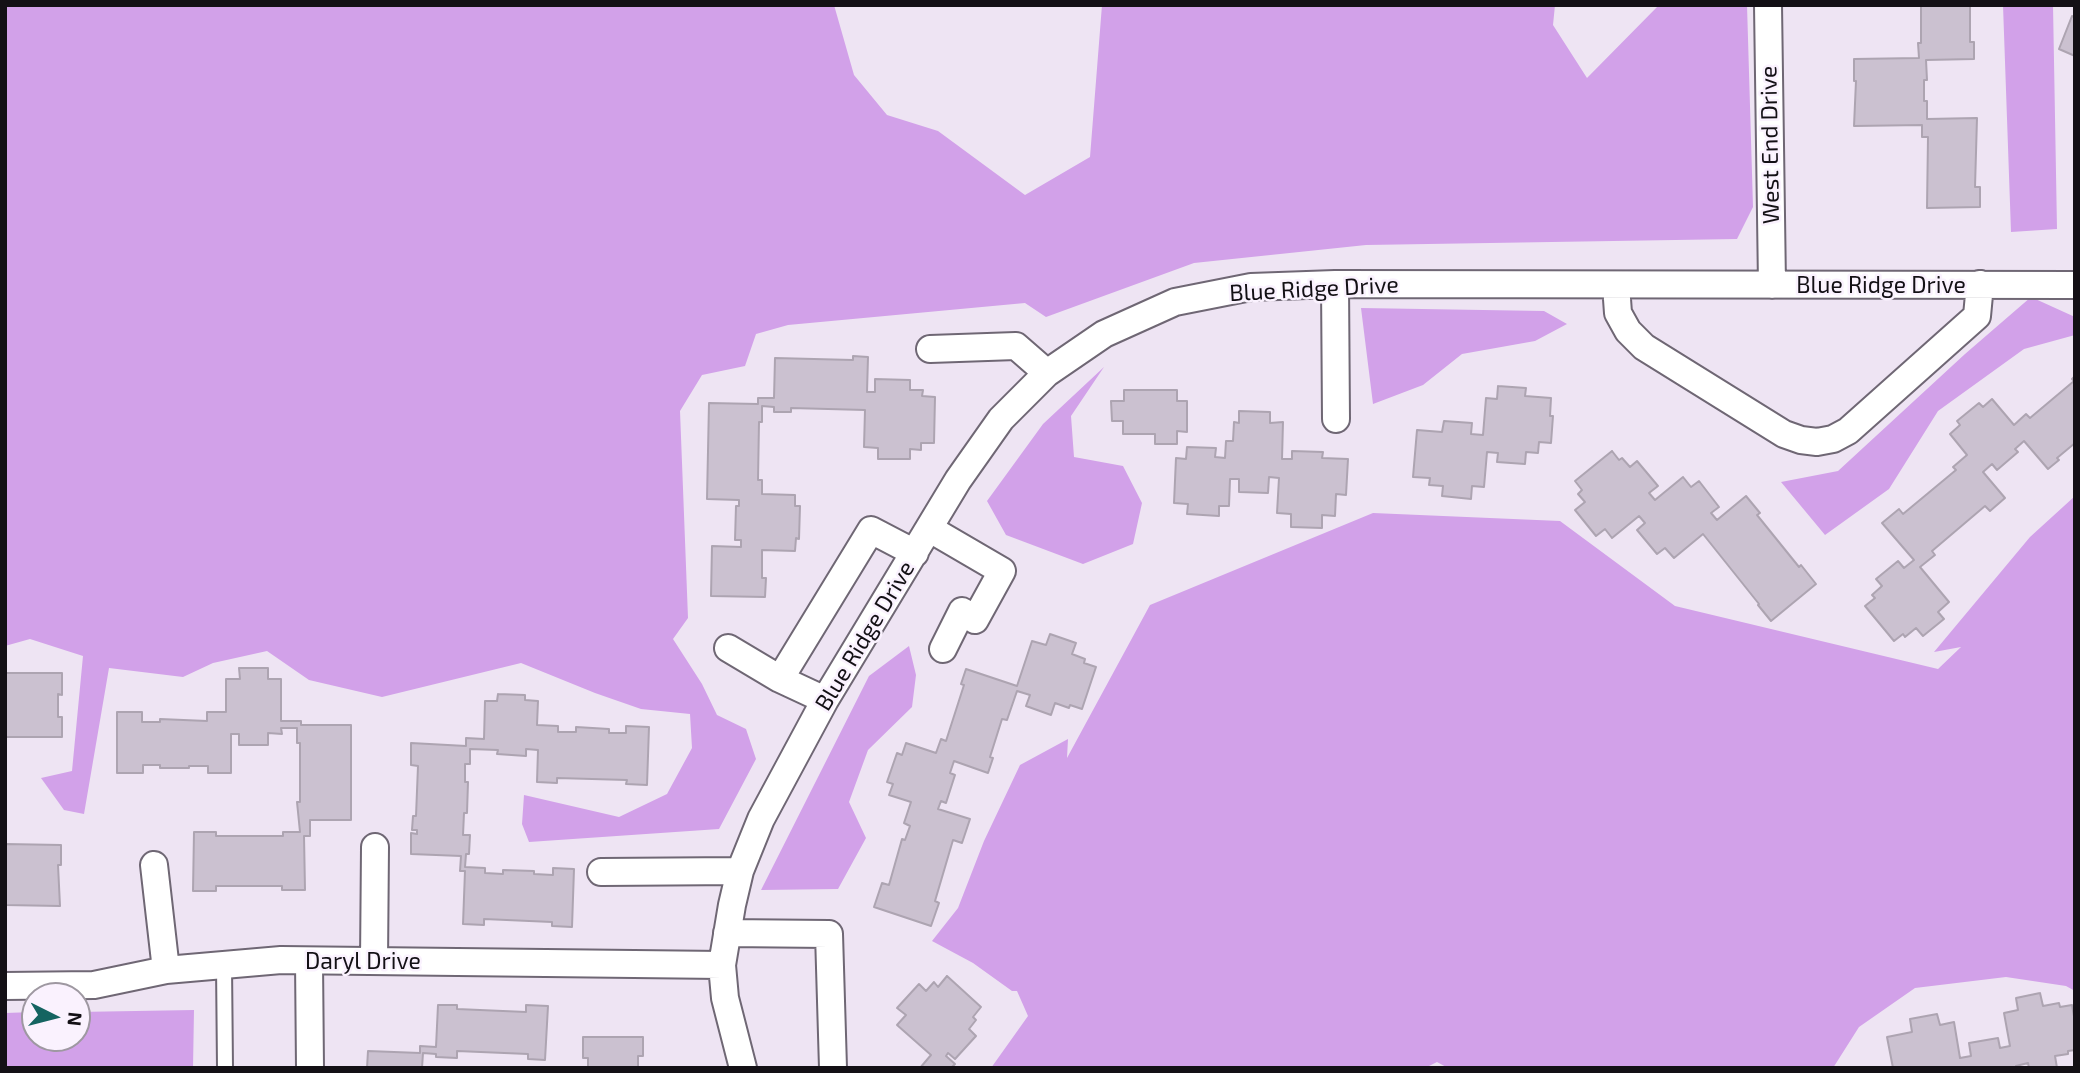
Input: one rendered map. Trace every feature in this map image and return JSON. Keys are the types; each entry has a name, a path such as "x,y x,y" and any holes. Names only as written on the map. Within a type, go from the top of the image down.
{"street":[{"name":"West End Drive","path":"1768,5 1772,285"},
{"name":"Blue Ridge Drive","path":"744,1068 725,998 723,965 740,871 761,819 825,700 958,480 1001,419 1047,373 1104,334 1175,302 1251,287 1335,284 2075,285"},
{"path":"1335,284 1336,419"},
{"path":"1616,285 1618,313 1629,331 1644,347 1784,434 1817,442 1833,439 1848,431 1976,316 1980,284"},
{"path":"930,349 1016,346 1047,373"},
{"path":"930,529 1002,571 975,620 962,611 943,649"},
{"path":"780,679 871,530 915,553"},
{"path":"728,648 780,679 825,700"},
{"path":"374,961 375,846"},
{"path":"154,865 166,970"},
{"path":"601,873 740,871"},
{"path":"727,933 829,934 833,1068"},
{"name":"Daryl Drive","path":"5,986 94,985 166,970 281,960 723,965"},
{"path":"309,961 310,1068"}],"lane":[{"path":"224,965 225,1068"}],"shaded area":[{"path":"5,5 834,5 854,75 887,115 938,131 1025,195 1090,157 1102,5 1555,5 1553,25 1587,78 1659,5 1747,5 1753,207 1737,239 1366,245 1194,263 1046,317 1025,303 788,325 756,334 745,366 702,375 680,411 688,618 673,639 702,684 717,715 746,729 756,759 719,829 529,842 522,824 524,795 619,817 667,794 692,748 690,714 641,709 521,663 382,697 309,680 267,651 213,663 183,677 109,668 84,814 64,810 41,778 72,771 83,656 30,639 5,646"},
{"path":"2003,5 2053,5 2057,229 2011,232"},
{"path":"2031,297 2075,317 2075,335 2024,349 1938,411 1889,489 1825,535 1781,482 1838,471"},
{"path":"1361,308 1544,311 1567,324 1535,341 1462,354 1423,385 1373,404"},
{"path":"1104,367 1071,416 1074,457 1123,466 1142,503 1133,544 1083,564 1006,535 987,501 1043,424"},
{"path":"2075,496 2075,991 2066,986 2006,977 1915,988 1859,1027 1833,1068 1448,1068 1437,1062 1425,1068 991,1068 1028,1016 1017,991 1012,991 973,963 932,941 958,908 984,841 1020,765 1068,739 1067,758 1150,605 1373,513 1560,521 1675,606 1938,669 1961,647 1934,652 2030,537"},
{"path":"909,646 916,675 912,707 868,750 849,802 866,838 838,889 761,890 869,676"},
{"path":"194,1010 193,1068 5,1068 5,1013 21,1012 21,1052 91,1052 91,1012"}],"building":[{"path":"1921,5 1970,5 1970,42 1974,42 1974,59 1926,60 1924,101 1927,101 1927,119 1977,118 1975,187 1980,187 1980,207 1927,208 1928,137 1922,137 1922,125 1854,126 1854,59 1919,58"},
{"path":"2072,16 2075,17 2075,56 2059,49"},
{"path":"853,356 868,357 867,392 875,392 875,379 910,380 910,390 923,390 922,396 935,397 934,443 921,443 921,450 910,449 910,459 878,459 878,448 864,447 865,410 791,408 791,412 774,412 774,407 762,406 762,422 759,422 758,480 762,480 762,494 795,495 795,506 800,506 799,539 796,538 795,551 762,550 762,578 766,578 765,597 711,596 712,546 741,547 741,540 735,540 736,506 739,506 739,500 707,499 709,403 758,404 758,398 774,398 775,358 853,360"},
{"path":"2075,376 2075,443 2048,469 2024,441 2015,449 2018,452 1997,470 1992,464 1983,472 2005,498 1990,511 1985,506 1932,551 1935,555 1920,567 1949,602 1938,612 1944,619 1923,636 1916,628 1905,637 1903,634 1894,641 1865,606 1875,598 1872,595 1882,586 1876,579 1898,561 1904,568 1914,560 1882,523 1899,509 1903,514 1956,470 1953,467 1967,455 1950,434 1960,425 1957,421 1979,403 1983,407 1992,399 2014,425 2026,414 2030,418 2074,381 2072,379"},
{"path":"1498,386 1526,388 1525,396 1551,398 1551,443 1539,442 1538,453 1526,452 1525,464 1497,462 1498,453 1487,452 1484,487 1472,486 1471,499 1442,496 1443,486 1429,485 1430,478 1413,477 1417,430 1442,432 1444,421 1472,423 1471,434 1483,435 1486,398 1497,399"},
{"path":"1124,390 1177,390 1177,401 1187,401 1187,432 1177,431 1177,444 1155,444 1155,434 1123,434 1123,421 1112,421 1111,401 1124,401"},
{"path":"1239,411 1270,412 1270,423 1283,422 1282,459 1292,459 1292,451 1323,452 1322,458 1348,459 1346,495 1336,494 1335,516 1322,515 1322,528 1291,527 1291,514 1277,513 1279,478 1269,477 1268,493 1239,492 1239,479 1230,479 1229,506 1219,506 1219,516 1187,514 1188,504 1174,503 1176,458 1186,459 1187,447 1216,448 1215,457 1225,458 1226,441 1233,441 1234,422 1239,423"},
{"path":"1612,451 1630,467 1637,461 1658,486 1649,493 1655,500 1683,477 1691,487 1699,481 1719,507 1711,513 1717,520 1746,496 1760,513 1757,515 1816,584 1771,621 1703,534 1674,558 1665,548 1657,554 1637,530 1645,523 1639,516 1612,538 1605,529 1596,536 1575,510 1585,502 1578,494 1582,490 1575,481"},
{"path":"1050,634 1076,643 1072,654 1085,659 1084,663 1096,667 1082,709 1055,703 1051,715 1026,706 1030,695 1017,691 1007,720 1002,719 988,773 954,761 950,773 955,775 946,803 941,801 938,809 970,819 962,843 953,840 935,901 939,903 931,926 874,907 882,883 889,885 902,839 905,840 910,826 904,823 911,802 889,795 893,784 887,782 897,753 902,755 906,743 936,753 941,739 946,741 964,685 961,684 966,669 1017,686 1032,641 1046,645"},
{"path":"239,668 268,668 268,679 281,679 281,721 301,721 301,725 351,725 351,820 310,820 310,836 304,836 305,890 282,890 282,886 216,886 216,891 193,891 194,832 216,832 216,836 283,836 283,832 300,832 297,802 300,802 300,743 297,743 297,728 281,728 282,734 268,733 268,745 239,745 239,734 231,734 231,773 208,773 208,766 160,768 160,765 143,765 143,773 117,773 117,712 142,712 142,722 160,722 160,719 207,721 207,712 226,712 226,679 240,679"},
{"path":"5,673 62,673 58,717 62,717 62,737 5,737"},
{"path":"498,694 525,695 525,700 538,701 537,725 558,726 558,732 576,732 576,727 626,733 626,726 649,727 647,785 626,784 627,780 557,778 557,783 537,782 538,750 526,749 526,756 497,754 498,750 470,749 470,764 465,764 465,782 468,782 463,835 470,835 465,867 485,868 485,873 503,874 503,870 553,875 553,868 574,869 572,927 552,926 552,922 484,919 484,925 463,924 465,871 460,871 461,856 411,854 411,833 417,834 417,830 412,830 413,816 416,816 418,766 411,765 411,743 466,746 466,738 484,739 485,701 497,701"},
{"path":"5,844 61,845 61,865 58,865 60,906 5,905"},
{"path":"947,976 981,1007 973,1017 976,1020 969,1029 976,1036 955,1059 948,1053 946,1056 955,1064 951,1068 920,1068 931,1055 897,1025 906,1015 897,1008 919,984 926,991 934,982 938,987"},
{"path":"2040,993 2043,1006 2059,1003 2060,1007 2072,1005 2075,1050 2055,1056 2057,1068 2029,1068 2028,1063 2016,1068 1893,1068 1887,1037 1912,1032 1910,1019 1937,1014 1940,1025 1954,1022 1960,1058 1971,1056 1969,1043 1998,1038 2000,1048 2010,1046 2004,1013 2018,1010 2016,998"},
{"path":"438,1005 457,1005 457,1009 526,1012 526,1005 548,1006 545,1060 528,1059 528,1054 457,1051 457,1058 423,1053 422,1068 367,1068 368,1051 420,1053 420,1046 436,1047"},
{"path":"583,1037 643,1037 643,1056 638,1056 638,1068 588,1068 588,1058 583,1058"}]}
